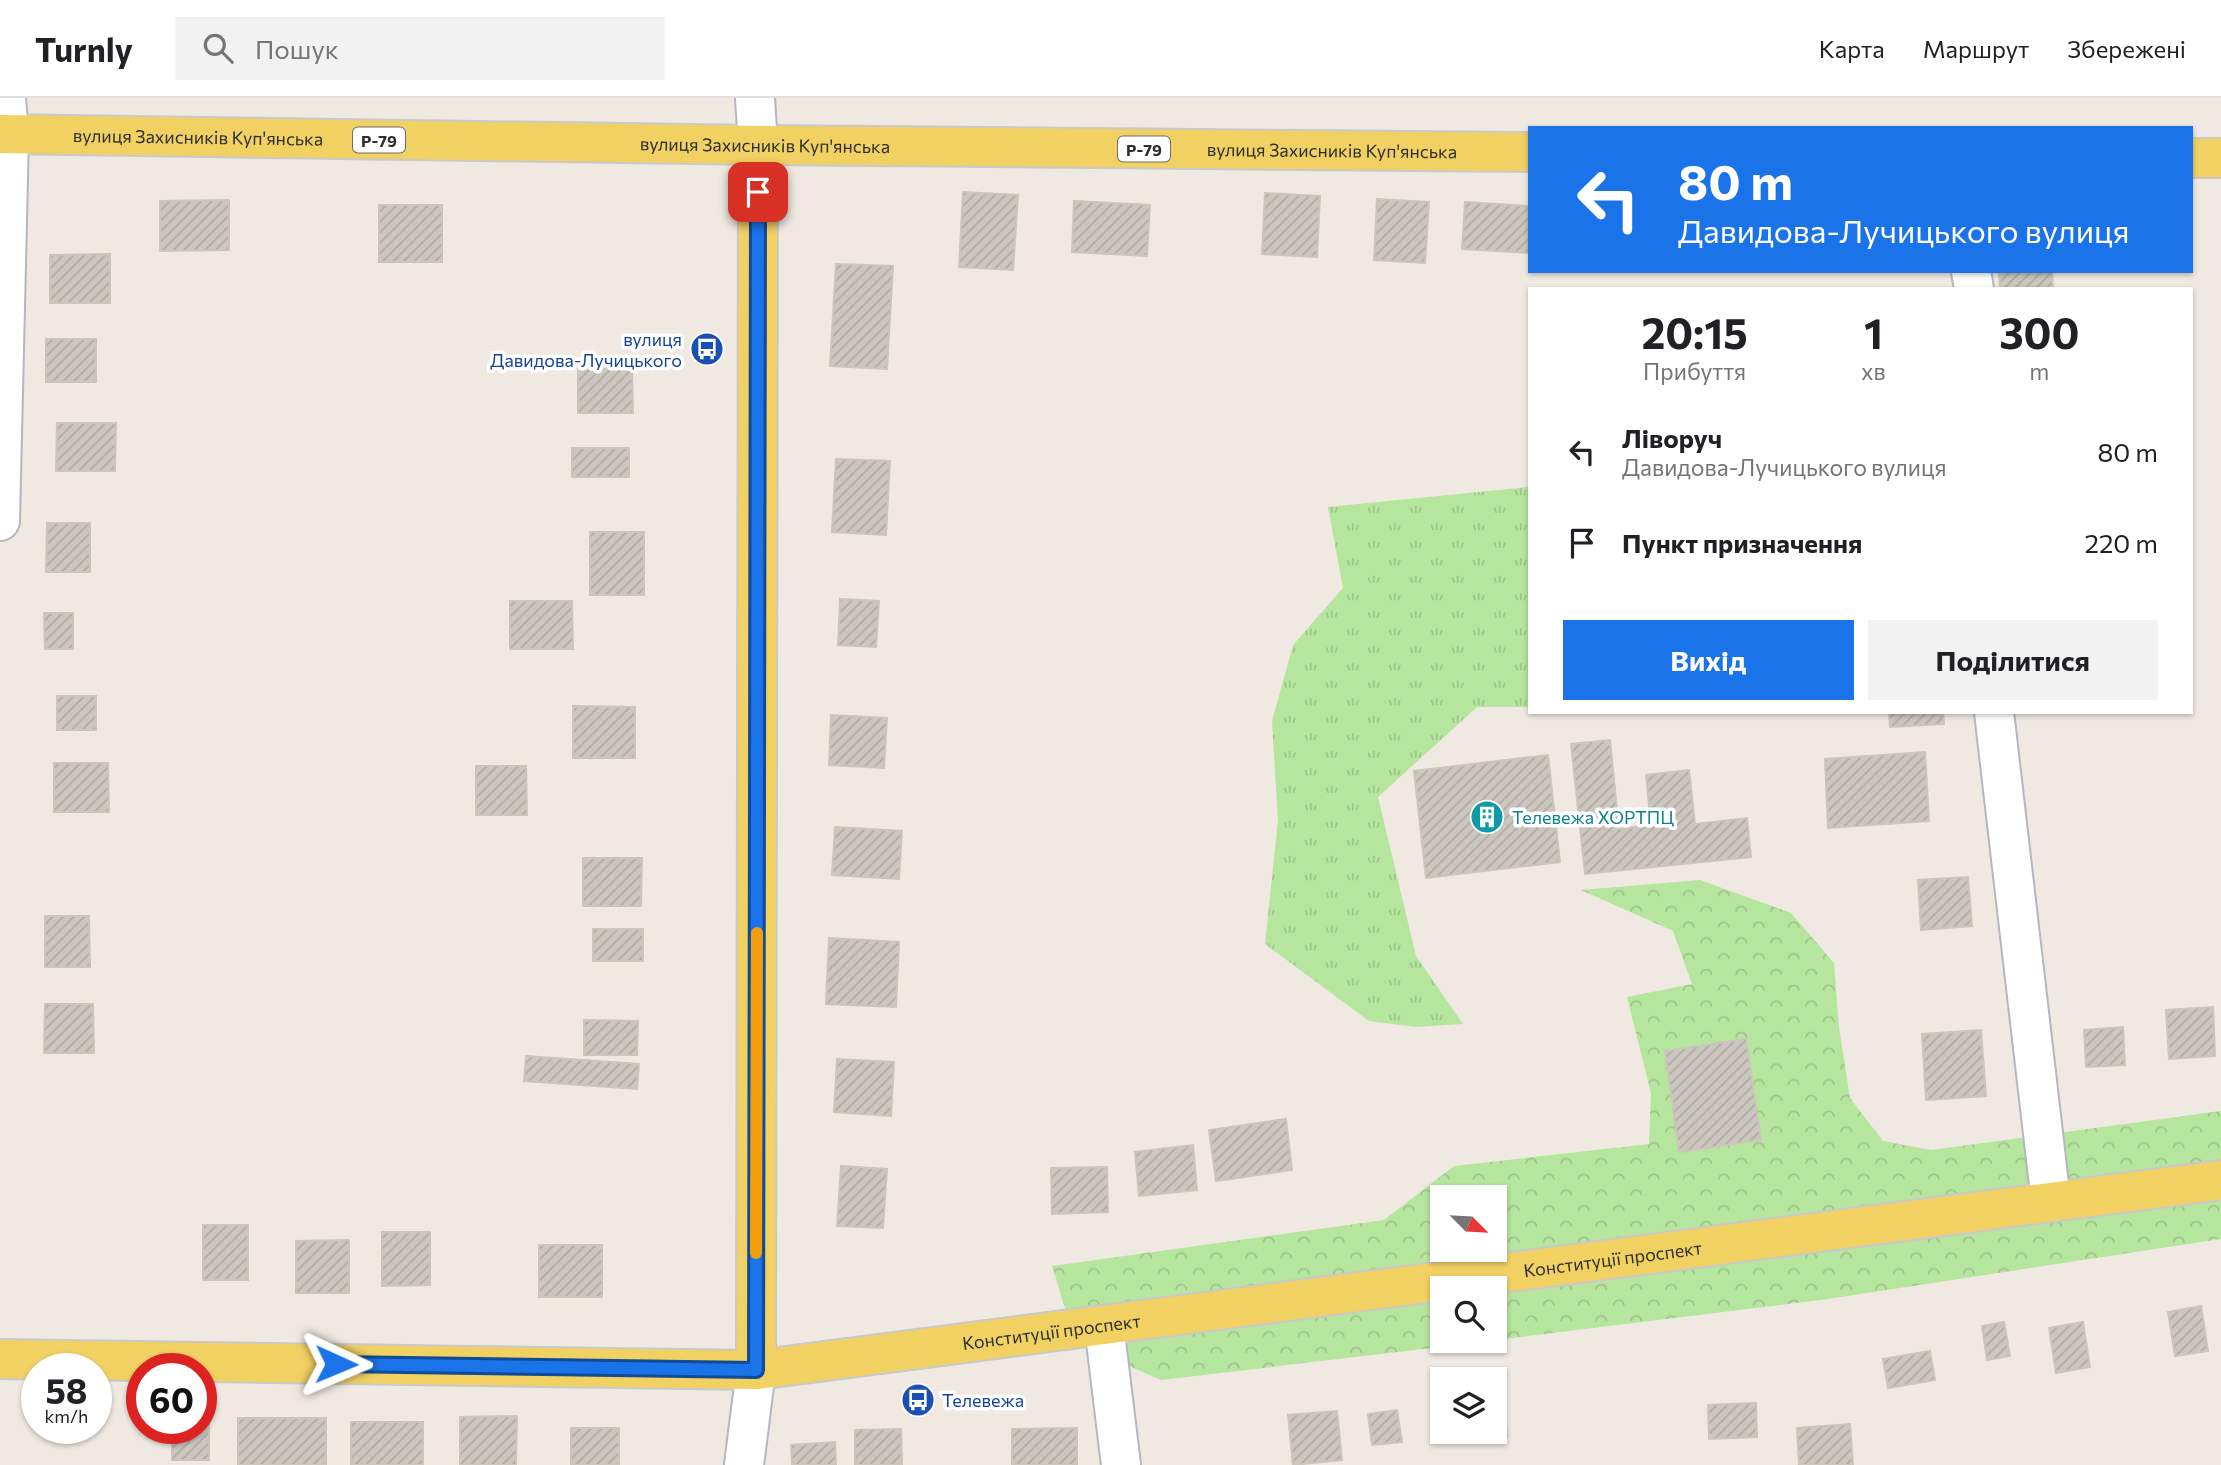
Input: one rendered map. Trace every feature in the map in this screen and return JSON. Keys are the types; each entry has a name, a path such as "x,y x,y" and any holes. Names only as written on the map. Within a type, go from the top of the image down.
{"main road":[{"name":"вулиця Захисників Куп'янська","path":"5,122 758,145 1528,152"},
{"path":"756,1370 758,145"},
{"path":"2193,158 2221,158"},
{"name":"Конституції проспект","path":"0,1359 756,1370 2221,1180"}],"street":[{"path":"755,98 758,145"},
{"path":"0,520 5,122"},
{"path":"1994,714 2051,1202"},
{"path":"1104,1325 1121,1465"},
{"path":"744,1465 756,1370"}],"green space":[{"path":"1528,487 1528,707 1477,707 1378,797 1416,956 1463,1024 1416,1027 1369,1021 1265,944 1278,820 1272,721 1293,645 1343,588 1328,507"},
{"path":"1700,880 1791,913 1834,963 1839,1028 1850,1098 1883,1141 1931,1150 2221,1111 2221,1239 1821,1300 1507,1339 1507,1276 1430,1276 1430,1348 1161,1380 1076,1343 1052,1266 1384,1220 1454,1166 1649,1144 1651,1093 1627,997 1692,984 1673,931 1581,890"}],"building":[{"path":"963,192 1018,195 1013,270 959,267"},
{"path":"1265,193 1320,196 1317,257 1262,254"},
{"path":"1377,199 1429,202 1425,263 1374,260"},
{"path":"229,200 229,250 160,251 160,201"},
{"path":"1074,201 1150,205 1147,256 1072,252"},
{"path":"1465,202 1528,206 1528,253 1462,249"},
{"path":"379,205 442,205 442,262 379,262"},
{"path":"110,254 110,303 50,303 50,255"},
{"path":"836,264 893,266 887,369 830,366"},
{"path":"1999,273 2052,273 2053,287 2000,287"},
{"path":"46,339 96,339 96,382 46,382"},
{"path":"632,368 633,413 578,413 578,369"},
{"path":"57,423 116,423 115,471 56,471"},
{"path":"572,448 629,448 629,477 572,477"},
{"path":"836,459 890,461 886,535 832,532"},
{"path":"47,523 90,523 90,572 46,572"},
{"path":"590,532 644,532 644,595 590,595"},
{"path":"840,599 879,601 876,647 838,645"},
{"path":"510,601 572,601 573,649 510,649"},
{"path":"44,613 73,613 73,649 45,649"},
{"path":"57,696 96,696 96,730 57,730"},
{"path":"573,706 635,707 635,758 573,758"},
{"path":"1889,714 1943,714 1944,724 1890,727"},
{"path":"831,715 887,718 884,768 829,765"},
{"path":"1610,740 1619,829 1651,825 1646,775 1689,770 1695,824 1747,818 1751,857 1585,874 1571,744"},
{"path":"1925,752 1929,821 1828,828 1825,759"},
{"name":"Телевежа ХОРТПЦ","path":"1548,755 1560,862 1426,878 1414,771"},
{"path":"54,763 108,763 109,812 54,812"},
{"path":"476,766 526,766 527,815 476,815"},
{"path":"835,827 902,831 899,879 832,875"},
{"path":"583,858 642,858 641,906 583,906"},
{"path":"1968,877 1972,926 1921,930 1918,880"},
{"path":"45,916 89,916 90,967 45,967"},
{"path":"593,929 643,929 643,961 593,961"},
{"path":"829,938 899,942 896,1007 826,1004"},
{"path":"45,1004 93,1004 94,1053 44,1053"},
{"path":"2213,1007 2215,1056 2169,1059 2166,1010"},
{"path":"584,1020 638,1021 637,1055 584,1055"},
{"path":"2123,1027 2125,1065 2086,1067 2084,1030"},
{"path":"1981,1030 1986,1096 1926,1100 1922,1034"},
{"path":"1746,1039 1761,1140 1679,1152 1665,1051"},
{"path":"526,1056 639,1064 637,1089 524,1081"},
{"path":"837,1059 894,1062 891,1116 834,1112"},
{"path":"1286,1119 1292,1170 1216,1181 1209,1130"},
{"path":"1193,1145 1197,1190 1139,1196 1135,1152"},
{"path":"841,1166 887,1169 883,1228 837,1226"},
{"path":"1107,1167 1108,1212 1052,1214 1051,1168"},
{"path":"203,1225 248,1225 248,1280 203,1280"},
{"path":"382,1232 430,1232 430,1285 382,1286"},
{"path":"349,1240 349,1293 296,1293 296,1241"},
{"path":"539,1245 602,1245 602,1297 539,1297"},
{"path":"2201,1306 2208,1351 2175,1356 2168,1312"},
{"path":"2004,1322 2010,1356 1987,1360 1982,1326"},
{"path":"2083,1322 2090,1367 2056,1373 2049,1328"},
{"path":"1930,1351 1935,1380 1888,1388 1883,1359"},
{"path":"1756,1403 1757,1437 1709,1439 1708,1405"},
{"path":"1397,1410 1402,1442 1372,1445 1368,1414"},
{"path":"1337,1411 1342,1460 1293,1465 1288,1415"},
{"path":"517,1416 516,1465 460,1465 460,1417"},
{"path":"238,1418 326,1418 326,1465 238,1465"},
{"path":"351,1422 423,1422 423,1465 351,1465"},
{"path":"1850,1424 1853,1465 1799,1465 1797,1428"},
{"path":"571,1428 619,1428 619,1465 571,1465"},
{"path":"1077,1428 1077,1465 1012,1465 1012,1429"},
{"path":"901,1429 902,1465 855,1465 855,1430"},
{"path":"835,1442 836,1465 792,1465 791,1445"},
{"path":"172,1444 209,1444 209,1460 172,1460"}],"slow traffic":[{"path":"756,1253 757,933"}],"place":[{"name":"вулиця Давидова-Лучицького","path":"707,349"},
{"name":"Телевежа ХОРТПЦ","path":"1487,817"},
{"name":"Телевежа","path":"918,1400"}],"route":[{"path":"336,1364 756,1370 758,192"}]}
